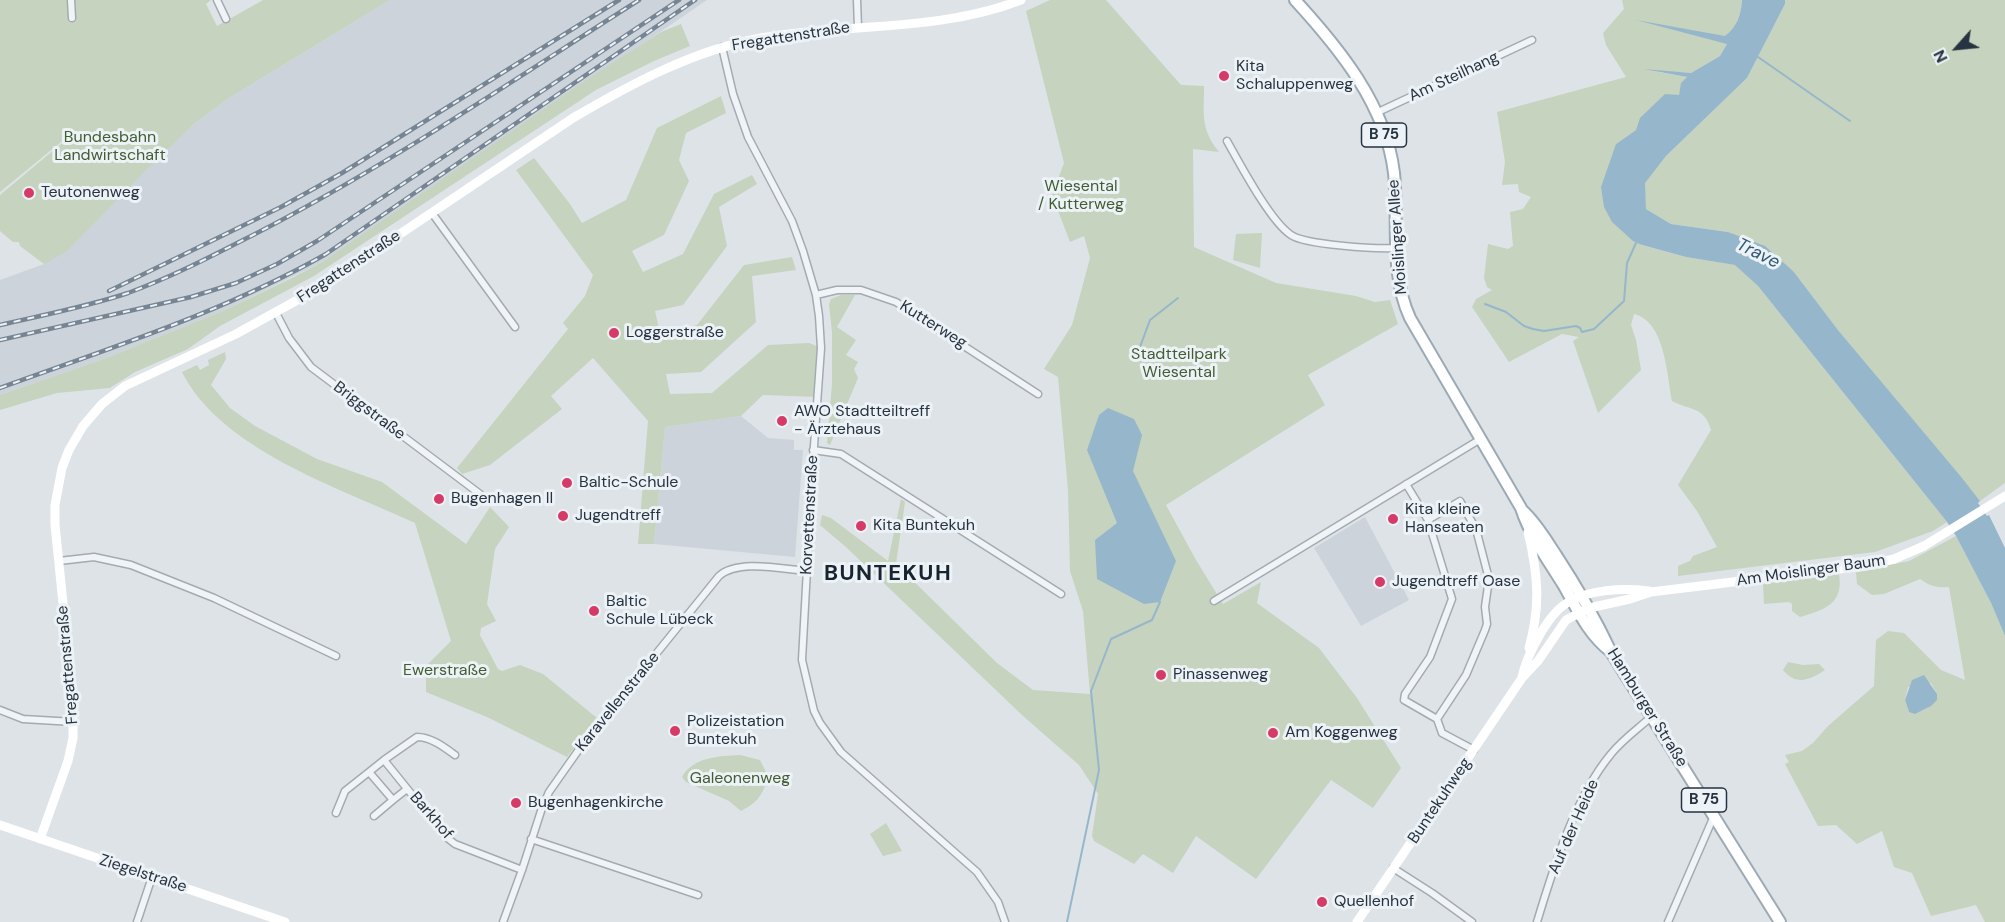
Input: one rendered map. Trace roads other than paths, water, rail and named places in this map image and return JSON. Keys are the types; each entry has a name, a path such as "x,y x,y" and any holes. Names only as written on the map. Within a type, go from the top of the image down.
{"main road":[{"name":"Moislinger Allee","path":"1295,0 1342,55 1359,80 1376,113 1388,144 1394,173 1395,248 1404,304 1479,440 1521,508 1534,521 1575,584"},
{"name":"Moislinger Allee","path":"1521,508 1527,527 1577,598 1578,613 1600,643 1610,651"},
{"name":"Hamburger Straße","path":"1575,584 1577,598 1589,608 1610,651 1780,922"}],"street":[{"path":"71,0 72,18"},
{"path":"217,0 226,19"},
{"path":"856,0 858,27"},
{"name":"Fregattenstraße","path":"40,839 68,761 74,722 55,505 62,468 77,434 112,396 138,379 201,351 321,287 573,118 654,75 722,48 762,38 858,27 934,22 1001,8 1021,0"},
{"name":"Am Steilhang","path":"1376,113 1532,40"},
{"name":"Korvettenstraße","path":"722,48 733,94 745,129 792,221 803,251 816,295 819,316 821,348 802,660 814,711 841,752 977,872 998,902 1005,922"},
{"path":"1227,141 1277,223 1292,236 1351,247 1395,248"},
{"path":"432,213 515,327"},
{"name":"Kutterweg","path":"816,295 837,290 861,290 896,302 1038,394"},
{"name":"Briggstraße","path":"276,313 291,341 311,367 480,494"},
{"path":"1214,601 1479,440"},
{"path":"813,450 841,454 1061,594"},
{"path":"1406,484 1428,520 1452,599 1430,657 1404,699 1437,719 1442,733 1474,750"},
{"name":"Am Moislinger Baum","path":"1577,598 1598,593 1651,592 1864,566 1906,554 1947,533 2005,496"},
{"path":"1428,520 1460,501 1476,529 1489,579 1485,630 1466,675 1437,719"},
{"path":"1525,662 1533,634 1537,592 1537,570 1527,527"},
{"path":"59,561 94,557 131,565 214,598 336,656"},
{"name":"Karavellenstraße","path":"503,922 541,811 558,778 719,576 726,570 741,566 806,571"},
{"name":"Am Moislinger Baum","path":"1578,613 1651,592"},
{"name":"Buntekuhweg","path":"1522,678 1525,662 1558,610 1577,598"},
{"name":"Buntekuhweg","path":"1357,922 1522,678 1538,661 1566,620 1578,613"},
{"path":"0,710 23,719 74,722"},
{"name":"Auf der Heide","path":"1537,922 1558,859 1590,783 1610,755 1652,716"},
{"path":"336,813 345,791 411,739 422,737 455,754"},
{"name":"Barkhof","path":"384,760 446,837 455,844 522,870"},
{"name":"Barkhof","path":"369,772 393,800"},
{"name":"Barkhof","path":"374,816 407,789"},
{"path":"1668,922 1714,816"},
{"name":"Ziegelstraße","path":"0,825 285,922"},
{"path":"531,839 698,895"},
{"path":"1393,868 1432,892 1472,922"},
{"path":"137,922 152,877"}],"water":[{"name":"Trave","path":"1742,0 1785,0 1785,4 1747,78 1666,156 1645,183 1646,209 1671,224 1728,232 1765,246 1794,272 1838,330 1962,478 1980,501 1978,503 1987,516 1989,515 2005,548 2005,636 1991,603 1947,522 1758,286 1735,265 1686,257 1633,241 1612,222 1604,207 1601,187 1616,144 1636,130 1640,118 1665,94 1679,95 1681,83 1687,77 1644,69 1691,73 1720,56 1727,44 1636,20 1725,36 1738,20"},
{"path":"1108,408 1134,419 1142,435 1133,471 1176,561 1160,602 1144,604 1097,579 1095,540 1117,523 1087,450 1099,415"},
{"path":"1924,675 1937,694 1937,700 1931,706 1915,714 1909,712 1905,700 1912,680"}],"waterway":[{"path":"1758,57 1850,121"},
{"path":"1485,304 1506,312 1524,326 1533,329 1544,331 1576,326 1582,332 1594,329 1624,301 1627,263 1636,243"},
{"path":"1137,355 1150,320 1178,298"},
{"path":"1067,922 1099,770 1091,691 1111,639 1152,620 1160,602"}],"railway":[{"path":"109,291 281,207 342,173 619,0"},
{"path":"0,325 80,307 128,293 224,250 354,180 639,0"},
{"path":"0,340 191,297 236,283 277,264 317,241 679,0"},
{"path":"0,388 166,328 248,294 326,254 695,0"}],"place":[{"name":"Kita Schaluppenweg","path":"1224,76"},
{"name":"Teutonenweg","path":"29,193"},
{"name":"Loggerstraße","path":"614,333"},
{"name":"AWO Stadtteiltreff - Ärztehaus","path":"782,421"},
{"name":"Baltic-Schule","path":"567,483"},
{"name":"Bugenhagen II","path":"439,499"},
{"name":"Jugendtreff","path":"563,516"},
{"name":"Kita kleine Hanseaten","path":"1393,519"},
{"name":"Kita Buntekuh","path":"861,526"},
{"name":"Jugendtreff Oase","path":"1380,582"},
{"name":"Baltic Schule Lübeck","path":"594,611"},
{"name":"Pinassenweg","path":"1161,675"},
{"name":"Polizeistation Buntekuh","path":"675,731"},
{"name":"Am Koggenweg","path":"1273,733"},
{"name":"Bugenhagenkirche","path":"516,803"},
{"name":"Quellenhof","path":"1322,902"}],"district":[{"name":"BUNTEKUH","path":"888,574"}],"park label":[{"name":"Bundesbahn Landwirtschaft","path":"110,147"},
{"name":"Wiesental / Kutterweg","path":"1081,196"},
{"name":"Stadtteilpark Wiesental","path":"1179,364"},
{"name":"Ewerstraße","path":"445,671"},
{"name":"Galeonenweg","path":"740,779"}]}
